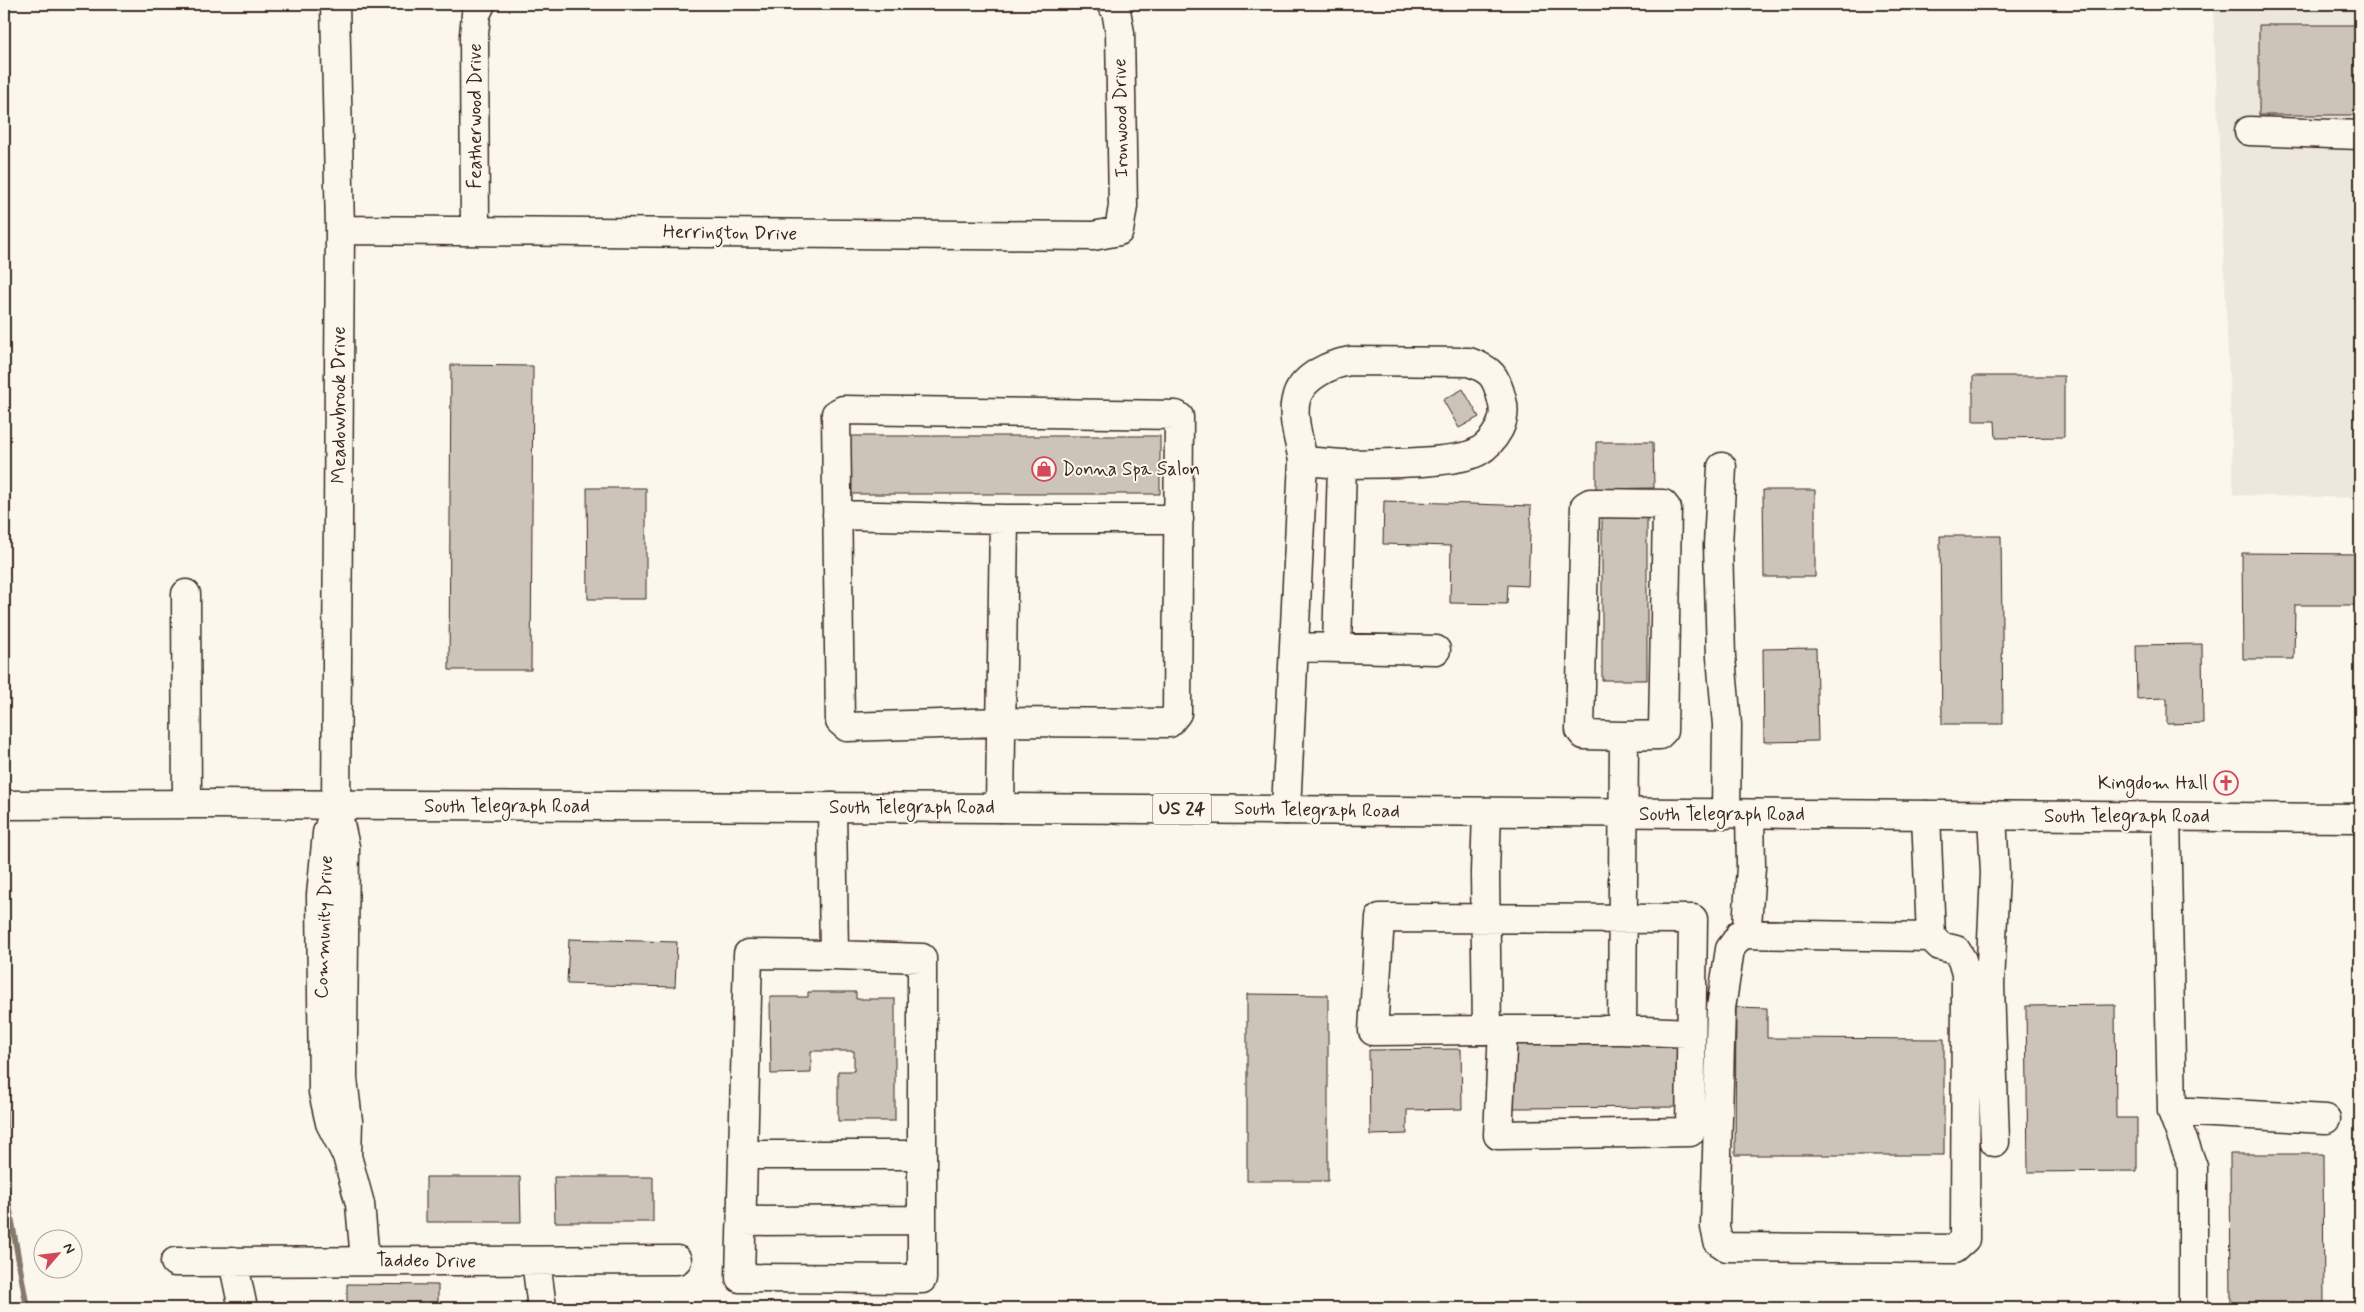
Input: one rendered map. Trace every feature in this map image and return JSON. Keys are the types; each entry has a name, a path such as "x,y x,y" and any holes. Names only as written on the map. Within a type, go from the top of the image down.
{"street":[{"name":"Meadowbrook Drive","path":"335,4 340,230 336,806"},
{"name":"Featherwood Drive","path":"475,230 474,35 476,14 481,4"},
{"name":"Ironwood Drive","path":"1113,5 1120,33 1123,206 1119,231"},
{"path":"2249,131 2360,135"},
{"name":"Herrington Drive","path":"340,230 1093,236 1119,231"},
{"path":"1286,810 1303,461 1296,417 1297,396 1312,377 1332,364 1350,361 1469,362 1487,368 1497,383 1503,402 1504,419 1492,440 1478,452 1450,460 1342,464 1303,461"},
{"path":"843,410 1176,415 1180,420 1176,713 1174,719 1169,723 1001,722 847,727 842,725 840,720 837,515 836,414 843,410"},
{"path":"1337,648 1342,464"},
{"path":"1722,467 1718,545 1721,656 1738,814 1751,867 1746,926 1730,949 1720,1008 1715,1227 1718,1241 1727,1247 1954,1249 1965,1239 1966,974 1962,960 1956,950 1940,946 1931,937 1926,815"},
{"path":"1590,503 1663,504 1667,509 1663,731 1659,735 1624,736 1584,735 1580,730 1585,506 1590,503"},
{"path":"837,515 1004,519 1179,519"},
{"path":"1000,808 1004,519"},
{"path":"186,594 187,804"},
{"path":"1294,647 1436,650"},
{"path":"1622,1030 1625,813 1624,736"},
{"name":"South Telegraph Road","path":"4,805 832,807 2360,818"},
{"name":"Community Drive","path":"336,806 327,833 321,895 332,994 323,1092 330,1124 347,1156 360,1204 365,1260"},
{"path":"832,807 834,955"},
{"path":"1486,812 1486,918 1495,1030 1498,1136 1690,1132 1693,919 1624,918 1486,918 1380,918 1373,1031 1495,1030 1622,1030 1691,1033"},
{"path":"1992,815 1995,873 1990,985 1995,1142"},
{"path":"2166,817 2172,1111 2193,1167 2193,1308"},
{"path":"1740,934 1931,937"},
{"path":"748,954 922,958 922,1279 740,1278 743,1154 748,954"},
{"path":"2172,1111 2326,1119"},
{"path":"743,1154 922,1155"},
{"path":"742,1220 922,1220"},
{"name":"Taddeo Drive","path":"175,1262 677,1260"},
{"path":"233,1261 243,1308"},
{"path":"536,1261 542,1308"}],"shaded area":[{"path":"2213,4 2360,4 2360,498 2234,495"}],"building":[{"path":"2259,25 2360,25 2360,115 2259,115"},
{"path":"451,365 533,366 531,670 449,670"},
{"path":"1973,376 2064,376 2064,437 1996,438 1995,421 1973,421"},
{"path":"1463,389 1479,417 1459,428 1443,400"},
{"path":"848,436 1160,436 1160,494 848,494"},
{"path":"1596,442 1653,442 1654,488 1596,489"},
{"path":"587,488 646,488 646,599 588,599"},
{"path":"1763,490 1815,490 1815,577 1764,577"},
{"path":"1384,501 1531,506 1528,586 1508,585 1507,604 1450,603 1451,546 1383,544"},
{"path":"1602,515 1647,515 1647,680 1602,680"},
{"path":"1940,536 2001,536 2003,724 1942,724"},
{"path":"2242,553 2360,554 2360,605 2295,605 2294,659 2243,659"},
{"path":"2202,644 2203,723 2167,724 2167,698 2137,699 2136,645"},
{"path":"1816,648 1818,741 1764,742 1763,649"},
{"path":"569,939 677,942 675,987 567,984"},
{"path":"808,992 856,992 856,999 895,999 895,1121 838,1121 838,1071 854,1071 854,1051 811,1051 811,1073 771,1074 770,997 808,997"},
{"path":"1247,994 1328,995 1328,1181 1247,1181"},
{"path":"2115,1005 2116,1118 2137,1118 2137,1171 2028,1172 2026,1006"},
{"path":"1736,1007 1767,1008 1767,1038 1944,1039 1944,1155 1735,1155"},
{"path":"1510,1044 1685,1044 1685,1107 1510,1108"},
{"path":"1461,1049 1462,1109 1407,1110 1407,1134 1370,1135 1369,1050"},
{"path":"2230,1154 2323,1154 2324,1308 2231,1308"},
{"path":"426,1177 520,1177 521,1222 426,1222"},
{"path":"554,1177 653,1177 653,1222 555,1222"},
{"path":"347,1284 438,1285 438,1308 347,1308"}],"waterway":[{"path":"4,1078 6,1188 27,1308"}],"place":[{"name":"Donna Spa Salon","path":"1044,469"},
{"name":"Kingdom Hall","path":"2226,783"}]}
